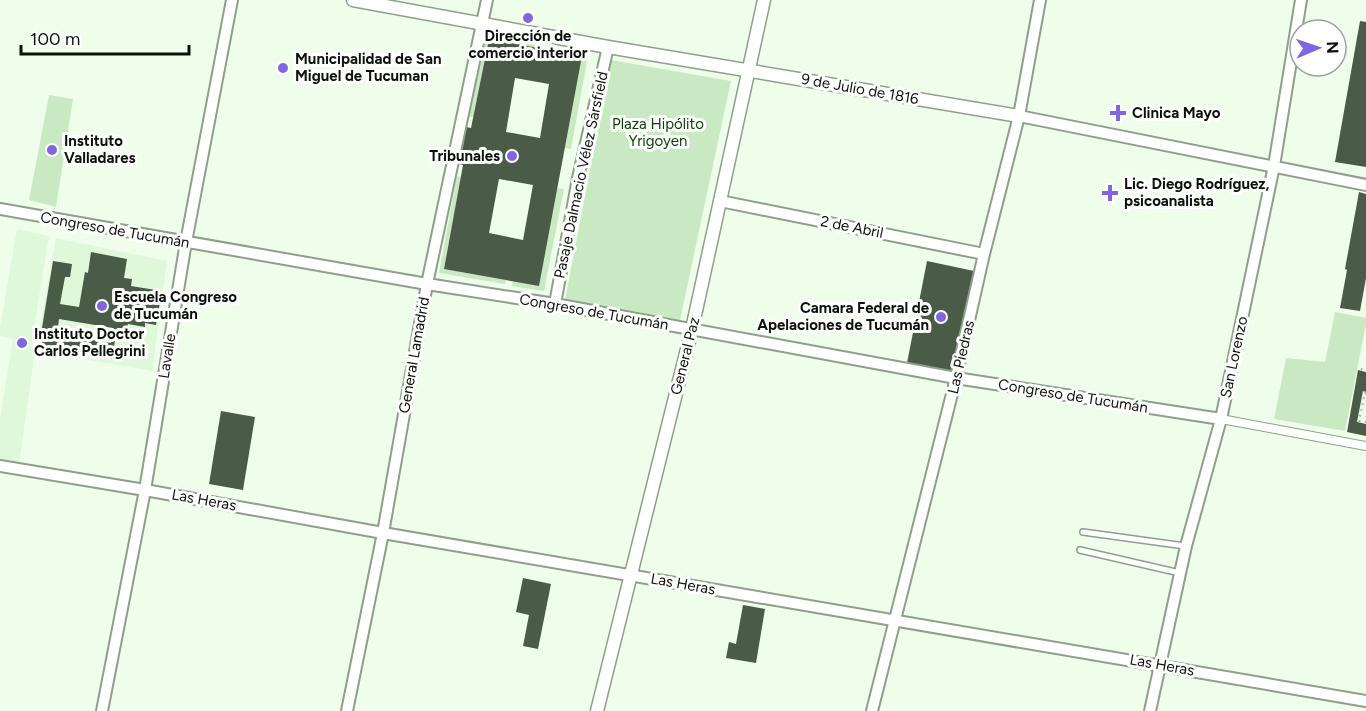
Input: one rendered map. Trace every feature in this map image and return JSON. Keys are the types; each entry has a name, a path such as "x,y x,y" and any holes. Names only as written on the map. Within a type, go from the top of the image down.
{"street":[{"name":"Lavalle","path":"102,711 145,490 186,242 232,0"},
{"name":"9 de Julio de 1816","path":"353,0 608,47 1018,116 1366,185"},
{"name":"General Lamadrid","path":"347,711 383,533 427,284 487,0"},
{"name":"General Paz","path":"597,711 692,329 764,0"},
{"name":"Las Piedras","path":"872,711 956,378 1018,116 1040,0"},
{"name":"San Lorenzo","path":"1150,711 1186,546 1221,419 1274,166 1301,0"},
{"name":"Pasaje Dalmacio Vélez Sársfield","path":"555,304 578,178 608,47"},
{"name":"2 de Abril","path":"720,201 984,254"},
{"name":"Congreso de Tucumán","path":"0,209 427,284 555,304 956,378 1221,419 1366,446"},
{"name":"Las Heras","path":"0,466 1366,701"}],"lane":[{"path":"1083,532 1186,546"},
{"path":"1080,550 1180,573"}],"path":[{"path":"1361,369 1366,370"},
{"path":"1366,394 1359,421 1366,422"}],"shaded area":[{"name":"Escuela Congreso de Tucumán","path":"17,229 49,236 31,347 36,348 56,238 167,261 152,371 35,351 19,464 0,462 0,419 13,339 0,336 0,328"}],"green space":[{"path":"486,36 540,46 540,49 489,40 473,117 469,117"},
{"path":"553,48 588,56 571,149 565,148"},
{"name":"Plaza Hipólito Yrigoyen","path":"611,60 731,81 679,325 565,300"},
{"name":"Instituto Valladares","path":"49,95 73,99 56,207 29,200"},
{"path":"457,176 461,177 444,269 506,280 505,284 439,273"},
{"path":"557,188 564,189 544,291 512,286 513,281"},
{"path":"1335,312 1366,318 1345,431 1274,419 1286,358 1325,362"}],"building":[{"path":"1360,21 1366,22 1366,167 1335,162"},
{"name":"Tribunales","path":"489,39 582,56 539,286 444,269 463,165 459,164 466,127 471,128","holes":["515,78 549,84 540,138 506,132","499,179 533,185 523,240 489,233"]},
{"path":"1359,192 1366,194 1366,278 1360,311 1340,308"},
{"path":"91,252 127,259 124,278 132,279 131,286 162,291 156,325 145,323 145,327 128,324 127,330 117,328 112,359 39,346 53,261 72,264 70,277 65,277 60,304 79,307 85,272 88,273","holes":["59,319 113,328 111,343 57,334"]},
{"name":"Camara Federal de Apelaciones de Tucumán","path":"927,261 974,271 954,372 907,363"},
{"path":"1358,370 1366,372 1366,392 1363,391 1357,422 1366,424 1366,436 1347,432"},
{"path":"221,411 255,417 243,490 209,484"},
{"path":"523,578 551,584 538,649 523,646 529,615 516,612"},
{"path":"743,605 765,609 756,663 726,658 729,642 736,644"}],"place":[{"name":"Dirección de comercio interior","path":"528,18"},
{"name":"Municipalidad de San Miguel de Tucuman","path":"283,68"},
{"name":"Clinica Mayo","path":"1118,113"},
{"name":"Instituto Valladares","path":"52,150"},
{"name":"Tribunales","path":"512,156"},
{"name":"Lic. Diego Rodríguez, psicoanalista","path":"1110,193"},
{"name":"Escuela Congreso de Tucumán","path":"102,306"},
{"name":"Camara Federal de Apelaciones de Tucumán","path":"941,317"},
{"name":"Instituto Doctor Carlos Pellegrini","path":"22,343"}]}
